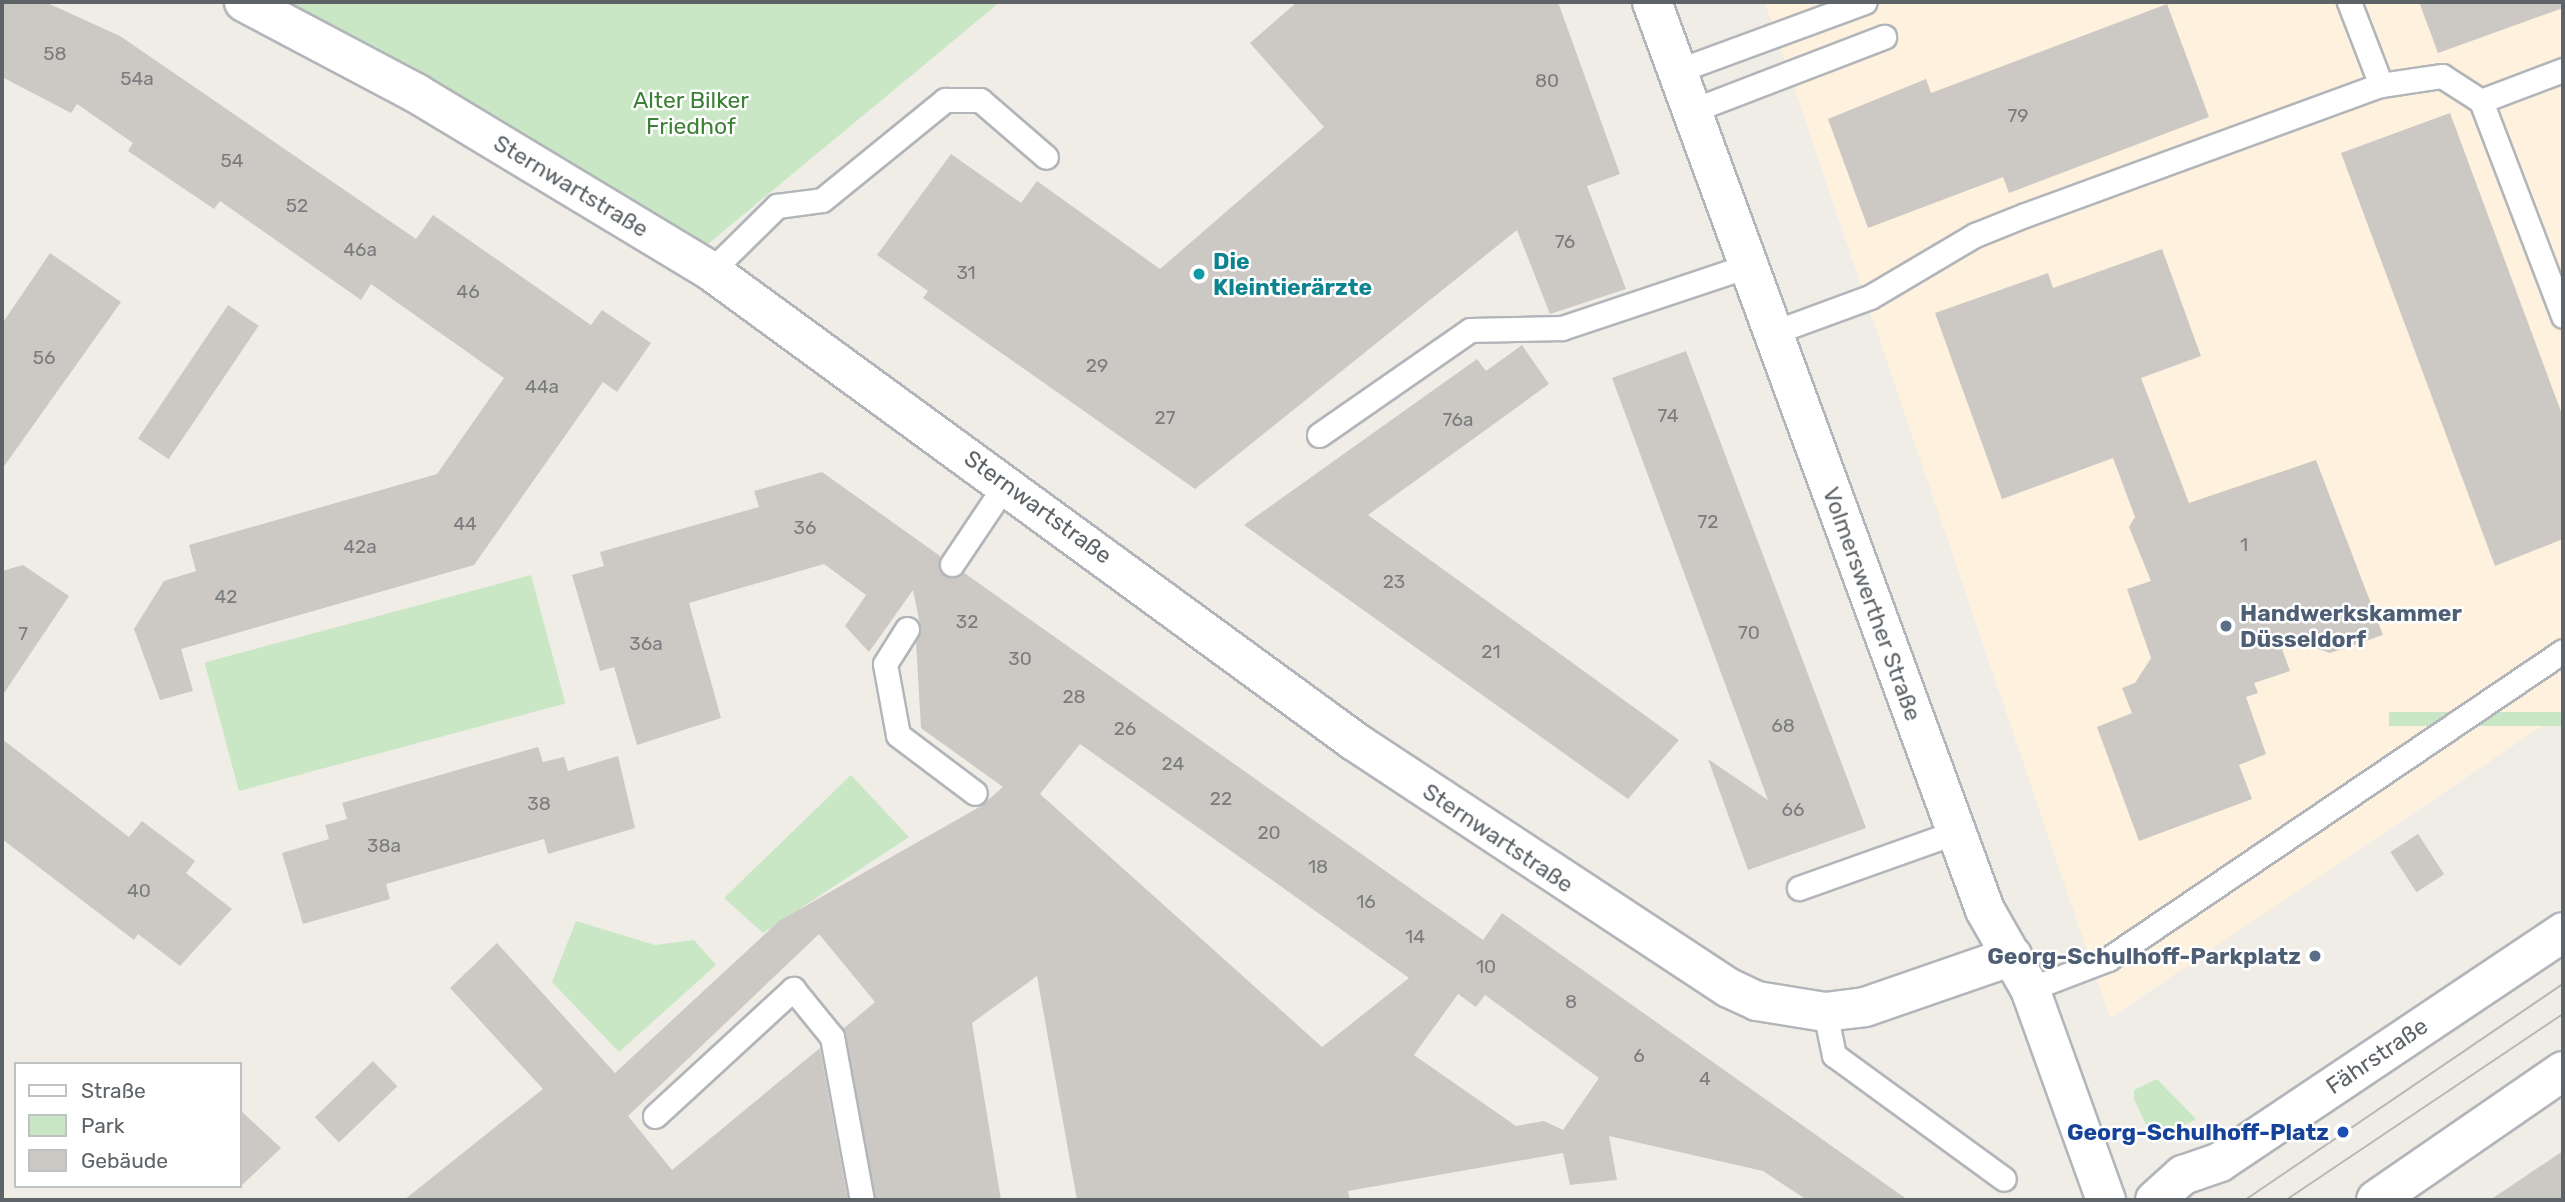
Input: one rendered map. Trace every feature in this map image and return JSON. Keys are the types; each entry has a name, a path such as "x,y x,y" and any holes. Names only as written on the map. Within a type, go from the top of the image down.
{"street":[{"name":"Sternwartstraße","path":"244,2 415,93 711,271 1007,482 1354,741 1689,966 1757,1000 1825,1012 1865,1007 2012,956"},
{"name":"Volmerswerther Straße","path":"1652,2 1985,909 2029,989 2106,1200"},
{"name":"Fährstraße","path":"2155,1200 2183,1175 2220,1162 2563,932"},
{"path":"2376,1200 2563,1071"},
{"path":"2192,1200 2220,1162"}],"lane":[{"path":"1677,71 1865,2"},
{"path":"2349,2 2381,85"},
{"path":"1691,111 1884,37"},
{"path":"2481,101 2563,70"},
{"path":"1772,333 1870,297 1975,235 2381,85 2442,76 2481,101 2563,316"},
{"path":"711,271 777,206 822,200 945,100 980,100 1046,157"},
{"path":"1319,435 1470,330 1562,328 1747,266"},
{"path":"952,564 1007,482"},
{"path":"907,629 885,664 898,735 975,793"},
{"path":"2029,989 2108,960 2563,651"},
{"path":"1799,888 1956,832"},
{"path":"655,1116 793,989 831,1037 862,1200"},
{"path":"1825,1012 1834,1055 2004,1179"}],"shaded area":[{"path":"1765,2 2563,2 2563,712 2110,1018"}],"green space":[{"name":"Alter Bilker Friedhof","path":"272,2 1000,2 702,249"},
{"path":"531,575 565,703 239,791 205,662"},
{"path":"2389,712 2563,712 2563,726 2389,726"},
{"path":"851,775 909,837 763,933 724,898"},
{"path":"576,921 655,945 694,940 716,965 619,1052 552,982"},
{"path":"2157,1079 2196,1119 2161,1138 2152,1137 2134,1099 2134,1090"}],"building":[{"path":"2,2 45,2 120,36 416,239 433,215 591,325 602,310 651,343 617,392 603,382 474,565 181,649 193,691 160,700 134,629 164,581 196,571 189,545 437,474 504,378 371,284 361,300 220,201 214,209 128,151 133,143 77,104 71,113 2,77"},
{"path":"1297,2 1558,2 1620,174 1587,186 1626,289 1550,314 1517,230 1195,489 923,298 928,291 877,255 951,154 1021,203 1037,181 1160,269 1324,127 1250,43"},
{"path":"2419,2 2563,2 2563,8 2438,53"},
{"path":"2167,4 2209,117 2009,193 2003,177 1868,228 1828,119 1926,79 1931,93"},
{"path":"2450,113 2563,417 2563,539 2495,566 2341,153"},
{"path":"2162,249 2201,356 2141,378 2189,503 2316,460 2383,635 2330,653 2277,635 2290,671 2254,683 2258,693 2246,697 2266,754 2239,765 2252,799 2139,841 2097,727 2132,713 2122,688 2135,683 2151,658 2127,589 2151,581 2129,527 2135,517 2113,458 2002,499 1935,313 2048,273 2053,288"},
{"path":"50,253 121,302 2,469 2,324"},
{"path":"228,305 259,326 169,459 138,438"},
{"path":"1522,345 1549,384 1368,515 1679,740 1628,799 1244,525 1477,359 1486,371"},
{"path":"1686,351 1866,828 1748,870 1708,759 1768,800 1612,378"},
{"path":"822,472 940,556 944,575 963,572 1483,940 1502,913 1908,1200 1807,1200 1763,1171 1609,1136 1617,1180 1570,1185 1563,1153 1348,1191 1350,1200 1077,1200 1037,976 972,1023 1001,1200 876,1200 843,1029 875,1002 819,934 628,1116 672,1170 820,1048 848,1200 404,1200 543,1089 450,988 497,943 615,1073 779,921 981,806 1003,787 921,728 916,642 921,629 913,590 869,652 845,626 866,595 824,564 689,603 721,718 637,745 614,667 600,671 572,575 604,566 600,552 759,507 754,491","holes":["1080,744 1272,880 1409,978 1322,1047 1040,794","1458,994 1476,1007 1485,995 1599,1078 1563,1130 1544,1121 1516,1126 1414,1055"]},
{"path":"23,565 69,596 2,696 2,571"},
{"path":"2,739 129,837 142,821 195,861 186,873 232,909 180,966 138,934 134,940 2,839"},
{"path":"538,747 543,762 564,757 568,771 618,756 635,828 548,854 544,839 386,884 390,899 303,924 282,853 329,839 325,825 347,819 342,803"},
{"path":"2418,834 2444,874 2416,892 2390,852"},
{"path":"373,1061 397,1086 339,1142 315,1117"},
{"path":"242,1112 281,1148 242,1185"},
{"path":"2563,1151 2563,1200 2490,1200"}],"tram line":[{"path":"2245,1200 2563,984"},
{"path":"2286,1200 2563,1014"}],"place":[{"name":"Die Kleintierärzte","path":"1199,274"},
{"name":"Handwerkskammer Düsseldorf","path":"2226,626"},
{"name":"Georg-Schulhoff-Parkplatz","path":"2315,956"},
{"name":"Georg-Schulhoff-Platz","path":"2343,1132"}]}
